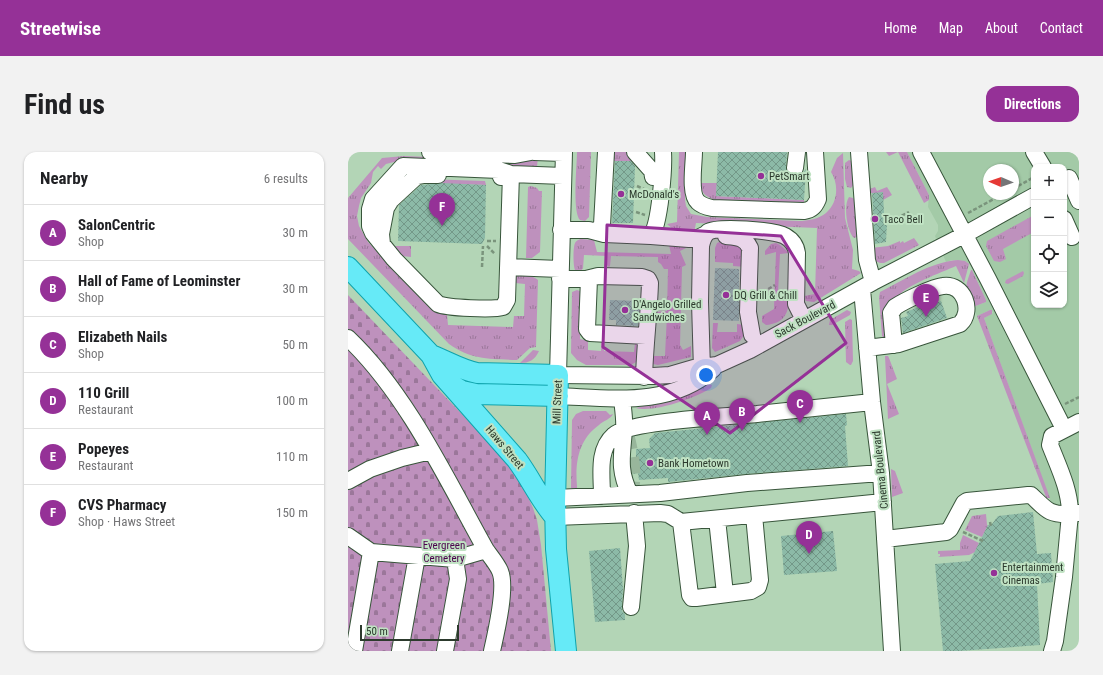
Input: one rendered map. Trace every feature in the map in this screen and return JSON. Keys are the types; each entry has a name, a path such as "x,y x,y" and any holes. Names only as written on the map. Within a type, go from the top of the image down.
{"main road":[{"name":"Haws Street","path":"348,267 432,355 442,375 517,460 543,502 555,508"},
{"name":"Haws Street","path":"432,355 468,371 477,373 558,375"},
{"name":"Mill Street","path":"558,375 555,508 556,549 566,651"},
{"name":"Haws Street","path":"449,383 462,391 476,394 558,396"}],"street":[{"path":"430,152 515,155 530,152 564,152"},
{"name":"Mill Street","path":"558,375 564,152"},
{"path":"594,231 597,152"},
{"path":"594,231 599,229 602,224 606,152"},
{"path":"635,152 652,171 654,177"},
{"path":"652,236 654,177 653,152"},
{"path":"652,236 659,213 663,152"},
{"path":"694,152 693,189 697,202 702,206 712,208 804,211 813,208 818,199 815,152"},
{"path":"795,168 797,152"},
{"name":"Cinema Boulevard","path":"859,152 867,260 867,348 881,473 892,651"},
{"path":"921,152 1064,429"},
{"path":"1034,152 1041,164"},
{"path":"511,174 507,303 503,307 446,307 440,305 399,264 373,233 370,226 371,204 376,196 403,166 499,170 511,174 563,176"},
{"path":"382,244 381,234 386,208 391,200 417,176 501,177 511,174"},
{"path":"1071,177 1079,201"},
{"name":"Sack Boulevard","path":"558,375 644,377 670,375 707,365 752,342 804,320 1031,198"},
{"path":"1067,226 1072,237"},
{"path":"561,230 594,231 604,234 689,239 698,238 713,230 719,229 760,231 782,234 790,239 795,246 797,253 796,304 804,320"},
{"path":"752,342 756,311 760,231"},
{"path":"706,234 701,246 700,302 707,365"},
{"path":"558,396 622,399 644,398 664,394 690,385 707,365 712,246 714,240 721,237 742,238 748,243 750,248 748,312 752,342"},
{"path":"508,267 589,279 599,276 642,277 648,279 650,283 644,377"},
{"path":"589,279 587,329 590,333 646,336"},
{"path":"867,348 894,345 954,326 958,322 960,311 960,307 956,299 948,294 936,296 898,312 891,319 894,345"},
{"path":"348,338 362,351 411,417 486,550 500,570 503,580 492,651"},
{"path":"622,399 624,429 621,455 622,475 630,494"},
{"path":"602,496 603,454 614,434 624,429 661,422 872,402"},
{"path":"1052,651 1055,641 1074,514 1070,506 1067,489 1050,445 1052,436 1079,422"},
{"path":"348,481 376,467 402,458 431,451"},
{"path":"555,508 602,496 660,493 747,483 881,473"},
{"path":"885,539 946,532 950,529 964,503 967,501 1028,494 1052,513 1059,515 1074,514"},
{"path":"555,508 634,514 660,513 668,514 682,522 883,502"},
{"path":"631,607 637,546 634,514"},
{"path":"682,522 690,595 692,598 696,598 751,591 755,590 760,583 754,515"},
{"path":"717,519 725,594"},
{"path":"348,536 371,552 455,559 486,550"},
{"path":"354,651 371,552"},
{"path":"400,651 417,556"},
{"path":"445,651 458,579 455,559"}],"path":[{"path":"1019,185 1031,179"},
{"path":"966,216 968,213 992,200"},
{"path":"891,221 909,212"},
{"path":"482,266 483,246"},
{"path":"762,292 775,285"},
{"path":"969,534 983,541"}],"highlighted area":[{"path":"607,225 781,236 846,343 730,433 603,347"}],"shaded area":[{"path":"907,152 1079,152 1079,524 1060,527 984,318 993,313 990,310 977,316 973,307 986,302 986,300 970,265 965,261 952,260 946,262 935,236 938,231 938,225 928,207 929,195"}],"green space":[{"path":"577,152 591,152 589,217 585,221 580,220 576,208"},
{"path":"614,152 631,152 639,165 635,165 634,162 614,161"},
{"path":"679,152 687,152 685,200 686,206 691,214 707,217 799,221 816,218 823,215 830,209 836,193 834,177 831,172 837,158 843,153 845,218 853,250 852,269 861,273 814,302 806,301 804,296 815,294 817,228 696,223 694,233 675,231 667,224 677,222"},
{"path":"886,152 898,152 889,156"},
{"path":"898,152 907,152 929,195 929,200 924,203"},
{"path":"404,156 532,161 533,157 538,157 537,167 394,162 386,164 381,169 378,166 373,172 371,183 361,198 357,216 359,226 368,242 431,309 447,314 448,325 513,327 514,316 524,316 525,284 515,283 515,276 533,277 538,280 536,347 530,348 517,360 490,359 473,356 449,344 348,239 348,198 382,158"},
{"path":"849,160 853,162 854,184 851,188 847,187 845,179 845,163"},
{"path":"425,179 485,181 486,185 415,183"},
{"path":"701,183 717,183 716,196 804,200 804,202 716,200 710,198 703,192"},
{"path":"531,186 537,188 539,191 542,191 540,252 532,258 526,258 528,187"},
{"path":"875,187 877,191 887,187 892,195 883,200 883,193 865,193 865,191"},
{"path":"849,197 853,198 856,203 857,237 854,238 849,230 846,212"},
{"path":"1031,217 1031,234 1003,249 1006,259 1000,262 994,261 986,246 987,241"},
{"path":"914,238 919,245 884,263 873,260 871,248 888,246 900,241 900,243 903,241 904,243"},
{"path":"581,239 594,240 597,252 671,254 669,245 685,246 686,248 680,251 686,265 682,267 680,345 683,350 691,346 691,357 658,365 653,364 652,357 665,356 667,314 658,314 657,312 667,311 668,269 664,269 658,262 658,257 611,256 609,267 607,265 607,256 584,255 583,268 581,271 575,270 574,245 576,241"},
{"path":"724,240 742,243 746,267 733,266 733,263 715,262 715,248 717,243"},
{"path":"776,243 789,253 780,254 778,293 788,294 788,306 782,319 773,324 766,325 762,322 762,316 774,309 776,252 765,255 765,251 771,244"},
{"path":"392,246 411,246 411,257 402,256"},
{"path":"948,261 965,261 969,264 964,283 956,266 915,284 901,293 895,301 886,337 884,338 882,336 879,297 880,292 927,268"},
{"path":"971,270 986,300 986,302 973,307 966,289"},
{"path":"1023,271 1023,276 1008,284 1005,283 1006,280"},
{"path":"577,290 582,292 580,339 588,341 588,350 601,351 601,341 604,341 604,351 634,352 635,343 637,343 636,362 631,365 586,365 577,360 571,353 572,292"},
{"name":"Evergreen Cemetery","path":"348,295 501,455 523,486 537,520 541,545 551,651 348,651"},
{"path":"847,310 851,312 850,315 832,325 829,325 830,320"},
{"path":"992,310 992,314 984,318 1050,498 1046,498 977,316"},
{"path":"850,319 852,320 853,361 851,365 846,362 845,322"},
{"path":"713,323 718,323 717,332 737,332 737,324 744,325 744,335 740,341 715,352 712,348"},
{"path":"533,350 539,351 534,359 529,362 520,363"},
{"path":"885,356 888,356 897,379 887,384 899,414 888,419"},
{"path":"709,384 712,385 711,388 704,392 674,404 644,409 636,408 683,395"},
{"path":"583,411 606,411 610,415 613,414 592,431 582,445 579,452 577,469 577,488 572,489 572,420 576,414"},
{"path":"891,469 895,471 903,493 892,497"},
{"path":"986,514 988,525 982,537 965,530 972,516"},
{"path":"963,535 979,543 975,552 969,555 938,557 940,554 938,554 938,551 960,550 960,543"}],"building":[{"name":"PetSmart","path":"718,152 787,152 786,171 789,175 798,177 806,169 804,200 716,196"},
{"name":"McDonald's","path":"615,161 631,161 635,166 633,223 612,223"},
{"path":"442,183 486,185 485,238 482,244 398,241 399,205 421,185"},
{"path":"883,192 884,213 887,223 886,242 875,244 872,193"},
{"name":"DQ Grill & Chill","path":"715,268 739,269 739,321 713,320"},
{"name":"D'Angelo Grilled Sandwiches","path":"610,300 640,301 638,326 616,325 616,320 609,320"},
{"path":"941,301 947,318 903,333 901,318 908,316 906,312 921,306 922,308"},
{"path":"846,414 847,425 845,426 848,466 668,482 668,478 639,480 638,473 633,474 631,458 636,457 636,449 650,448 649,439 655,433"},
{"name":"Entertainment Cinemas","path":"1033,512 1037,554 1051,553 1053,582 1037,584 1040,645 943,651 935,564 970,561 988,525 992,524 998,516"},
{"path":"833,531 837,571 784,575 781,536"},
{"path":"620,548 623,589 622,611 625,614 625,620 595,622 589,551"}],"tunnel":[{"path":"626,434 632,464 630,494"}],"place":[{"name":"PetSmart","path":"761,176"},
{"name":"McDonald's","path":"621,194"},
{"name":"Taco Bell","path":"875,219"},
{"name":"CVS Pharmacy","path":"442,226"},
{"name":"DQ Grill & Chill","path":"726,295"},
{"name":"D'Angelo Grilled Sandwiches","path":"625,310"},
{"name":"Popeyes","path":"926,317"},
{"name":"Elizabeth Nails","path":"800,423"},
{"name":"Hall of Fame of Leominster","path":"742,431"},
{"name":"SalonCentric","path":"707,435"},
{"name":"Bank Hometown","path":"650,463"},
{"name":"110 Grill","path":"809,554"},
{"name":"Entertainment Cinemas","path":"994,573"}]}
